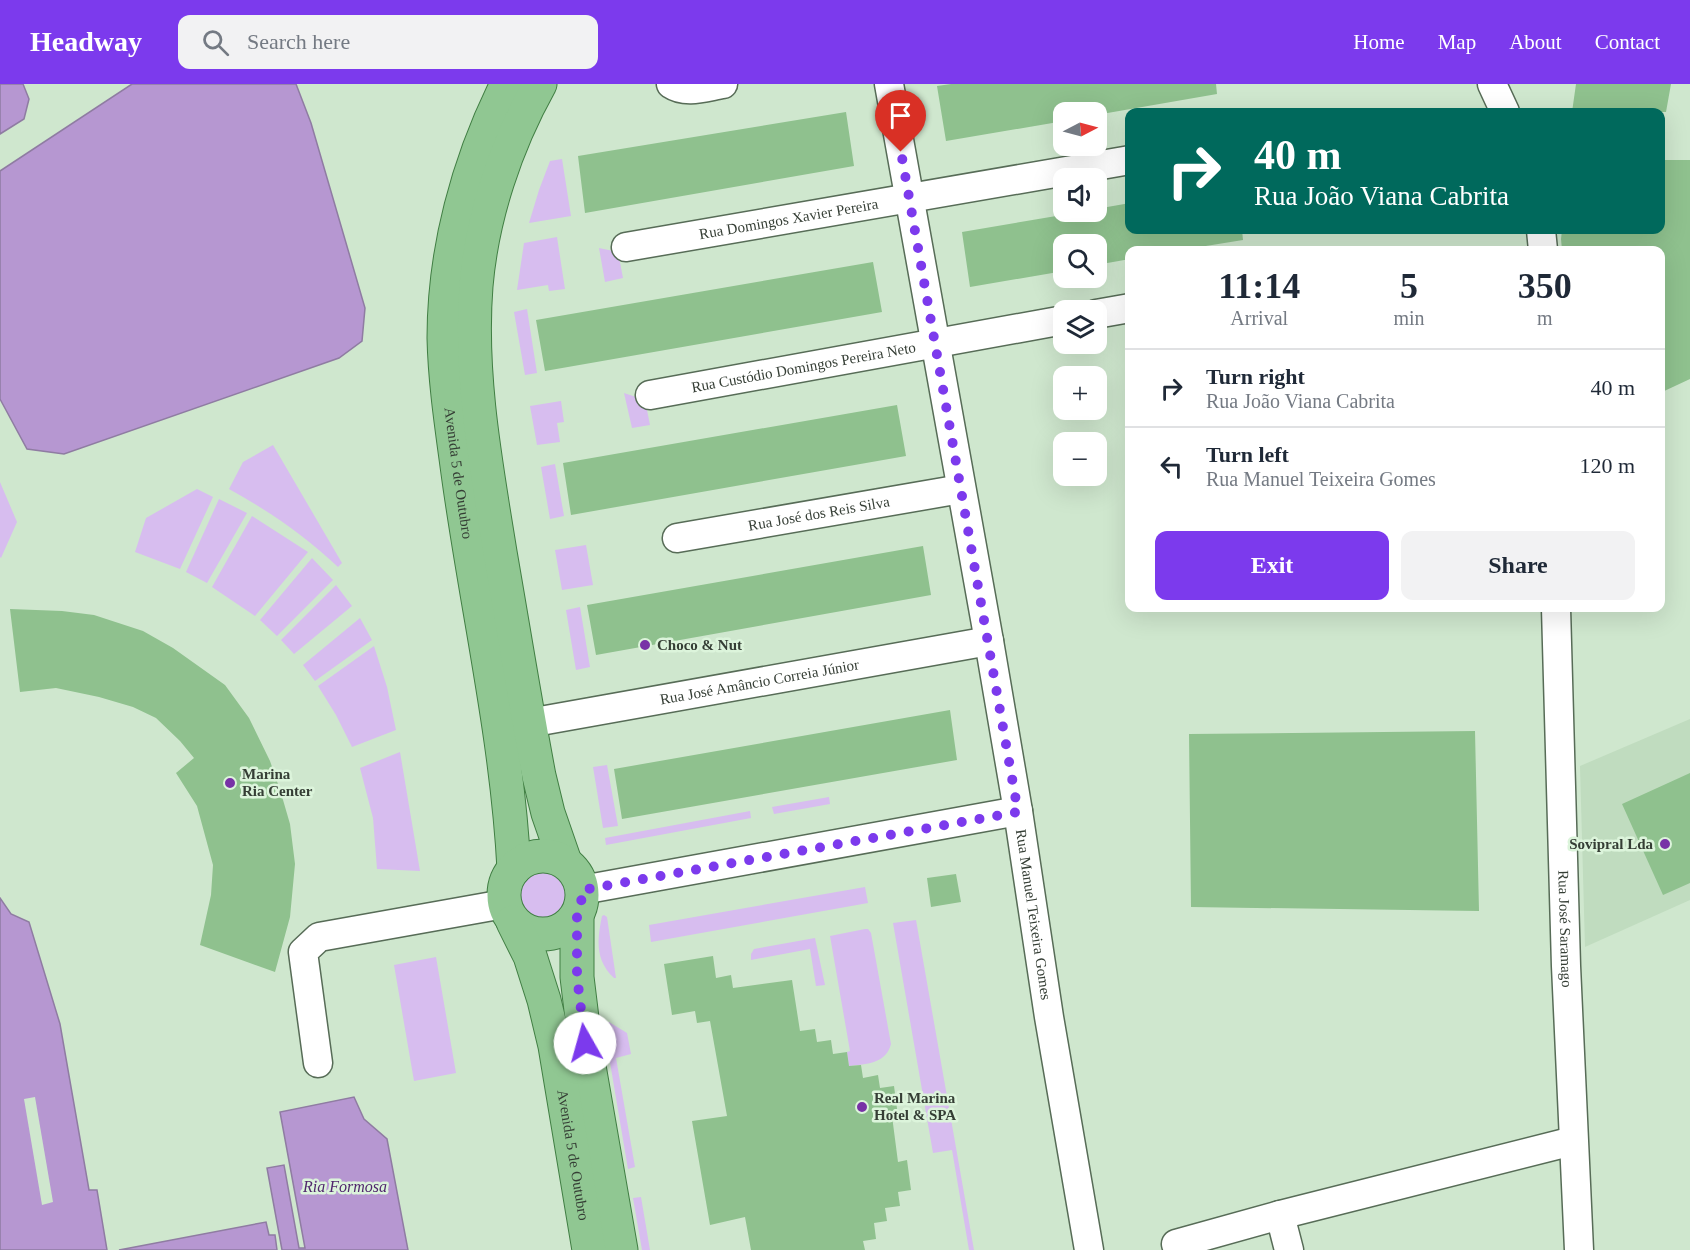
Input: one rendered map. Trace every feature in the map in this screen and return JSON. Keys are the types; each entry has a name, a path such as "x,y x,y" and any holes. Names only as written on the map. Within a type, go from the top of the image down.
{"main road":[{"name":"Avenida 5 de Outubro","path":"507,84 481,142 466,187 448,280 444,337 449,401 465,524 507,781 514,869"},
{"name":"Avenida 5 de Outubro","path":"540,84 528,105 506,156 493,198 482,243 476,285 474,329 485,462 529,723 548,813 565,862"},
{"path":"580,903 569,926 546,935 534,934 523,929 509,913 505,885 514,869 532,857 554,857 565,862 577,876 580,903 577,976 585,1043 621,1250"},
{"name":"Avenida 5 de Outubro","path":"509,913 530,956 555,1046 589,1250"}],"street":[{"path":"682,87 723,84"},
{"name":"Rua Manuel Teixeira Gomes","path":"889,84 1018,812 1049,1017 1089,1250"},
{"name":"Rua Domingos Xavier Pereira","path":"626,247 1125,161"},
{"path":"1107,312 1125,309"},
{"name":"Rua Custódio Domingos Pereira Neto","path":"650,395 1053,322"},
{"name":"Rua José dos Reis Silva","path":"677,538 961,489"},
{"name":"Rua José Saramago","path":"1556,612 1573,1141 1579,1250"},
{"name":"Rua José Amâncio Correia Júnior","path":"529,723 988,641"},
{"path":"580,903 1018,812"},
{"path":"318,1063 303,952 320,937 509,913"},
{"path":"1178,1250 1176,1244 1280,1215 1573,1141"},
{"path":"1280,1215 1289,1250"}],"shaded area":[{"path":"562,159 571,216 529,223 550,161"},
{"path":"557,237 565,289 549,291 548,285 517,290 524,243"},
{"path":"599,248 618,252 623,278 605,282"},
{"path":"527,309 537,373 525,375 514,312"},
{"path":"624,393 645,400 650,425 632,428"},
{"path":"561,401 564,422 557,423 560,442 537,445 530,406"},
{"path":"273,445 342,563 338,567 286,525 229,489 243,462"},
{"path":"555,464 564,516 550,519 541,467"},
{"path":"0,482 17,522 1,558 0,557"},
{"path":"197,489 213,497 180,569 135,552 146,518"},
{"path":"219,499 247,513 207,583 186,572"},
{"path":"252,516 308,552 255,616 212,587"},
{"path":"586,545 593,585 562,590 555,550"},
{"path":"312,558 333,580 277,636 260,620"},
{"path":"336,585 352,606 294,654 281,640"},
{"path":"580,607 590,667 576,670 566,610"},
{"path":"360,618 372,640 315,681 303,665"},
{"path":"374,646 387,687 396,730 352,747 318,686"},
{"path":"1690,719 1690,900 1585,947 1580,766"},
{"path":"400,752 420,871 377,869 373,818 360,768"},
{"path":"607,765 618,826 603,828 593,767"},
{"path":"829,797 830,804 774,814 772,807"},
{"path":"750,811 751,818 606,845 605,838"},
{"path":"538,872 548,872 560,879 567,891 567,901 560,913 548,920 538,920 523,909 519,901 519,891 530,876"},
{"path":"865,887 868,903 651,942 649,925"},
{"path":"604,915 607,917 616,978 603,964 599,949 600,925"},
{"path":"916,920 974,1250 969,1250 952,1150 933,1153 893,923"},
{"path":"865,929 871,933 891,1044 885,1056 880,1059 849,1066 847,1052 850,1051 830,936"},
{"path":"815,938 825,985 816,986 810,949 751,960 754,949"},
{"path":"436,957 456,1073 414,1081 394,965"},
{"path":"609,1022 627,1033 631,1054 616,1058 635,1167 628,1169 604,1027"},
{"path":"641,1197 650,1250 642,1250 633,1198"}],"water":[{"path":"0,84 23,84 29,99 24,119 0,134"},
{"path":"132,84 296,84 311,123 365,308 362,341 339,358 64,454 27,449 0,399 0,171"},
{"path":"0,898 11,914 29,922 60,1024 89,1190 97,1190 107,1250 0,1250"},
{"name":"Ria Formosa","path":"354,1097 364,1119 387,1139 408,1250 282,1250 267,1168 284,1165 299,1248 305,1248 280,1112"},
{"path":"266,1222 269,1235 275,1235 277,1250 119,1250"}],"pier":[{"path":"35,1097 53,1202 42,1205 24,1099"}],"building":[{"path":"951,84 1216,84 1217,94 1125,108 1125,110 1107,113 1107,102 1053,102 1053,123 946,141 937,86"},
{"path":"1576,84 1671,84 1666,112 1665,108 1573,108"},
{"path":"846,112 854,166 585,213 578,156"},
{"path":"1665,160 1690,160 1690,379 1665,391 1665,246 1562,246 1562,234 1665,234"},
{"path":"1125,204 1125,234 1242,234 1243,240 1206,246 1125,246 1125,260 1107,263 1107,234 1053,234 1053,273 970,287 962,232 1053,217 1053,222 1107,222 1107,207"},
{"path":"873,262 882,312 545,371 536,320"},
{"path":"897,405 906,456 571,515 563,463"},
{"path":"923,546 931,595 596,655 587,605"},
{"name":"Marina Ria Center","path":"10,609 94,615 143,631 173,648 225,685 249,718 270,761 290,824 295,864 290,917 275,972 200,945 211,895 213,865 197,806 176,773 194,758 156,718 133,707 56,688 20,692"},
{"path":"950,710 957,760 622,819 614,769"},
{"path":"1475,731 1479,911 1191,907 1189,734"},
{"name":"Sovipral Lda","path":"1690,773 1690,883 1663,895 1622,804"},
{"path":"956,874 961,902 931,907 927,878"},
{"path":"713,956 716,978 731,975 733,988 792,980 800,1031 815,1029 817,1042 831,1040 833,1054 847,1052 849,1066 861,1065 863,1078 878,1075 880,1088 894,1086 898,1116 892,1116 898,1162 907,1160 911,1190 898,1192 900,1206 885,1208 887,1221 874,1223 876,1239 863,1241 865,1250 751,1250 745,1217 710,1225 692,1121 727,1116 710,1021 697,1023 695,1011 672,1015 664,964"}],"place":[{"name":"Choco & Nut","path":"645,645"},
{"name":"Marina Ria Center","path":"230,783"},
{"name":"Sovipral Lda","path":"1665,844"},
{"name":"Real Marina Hotel & SPA","path":"862,1107"}],"route":[{"path":"585,1043 577,976 577,916 581,905 582,890 1018,812 901,152"}]}
